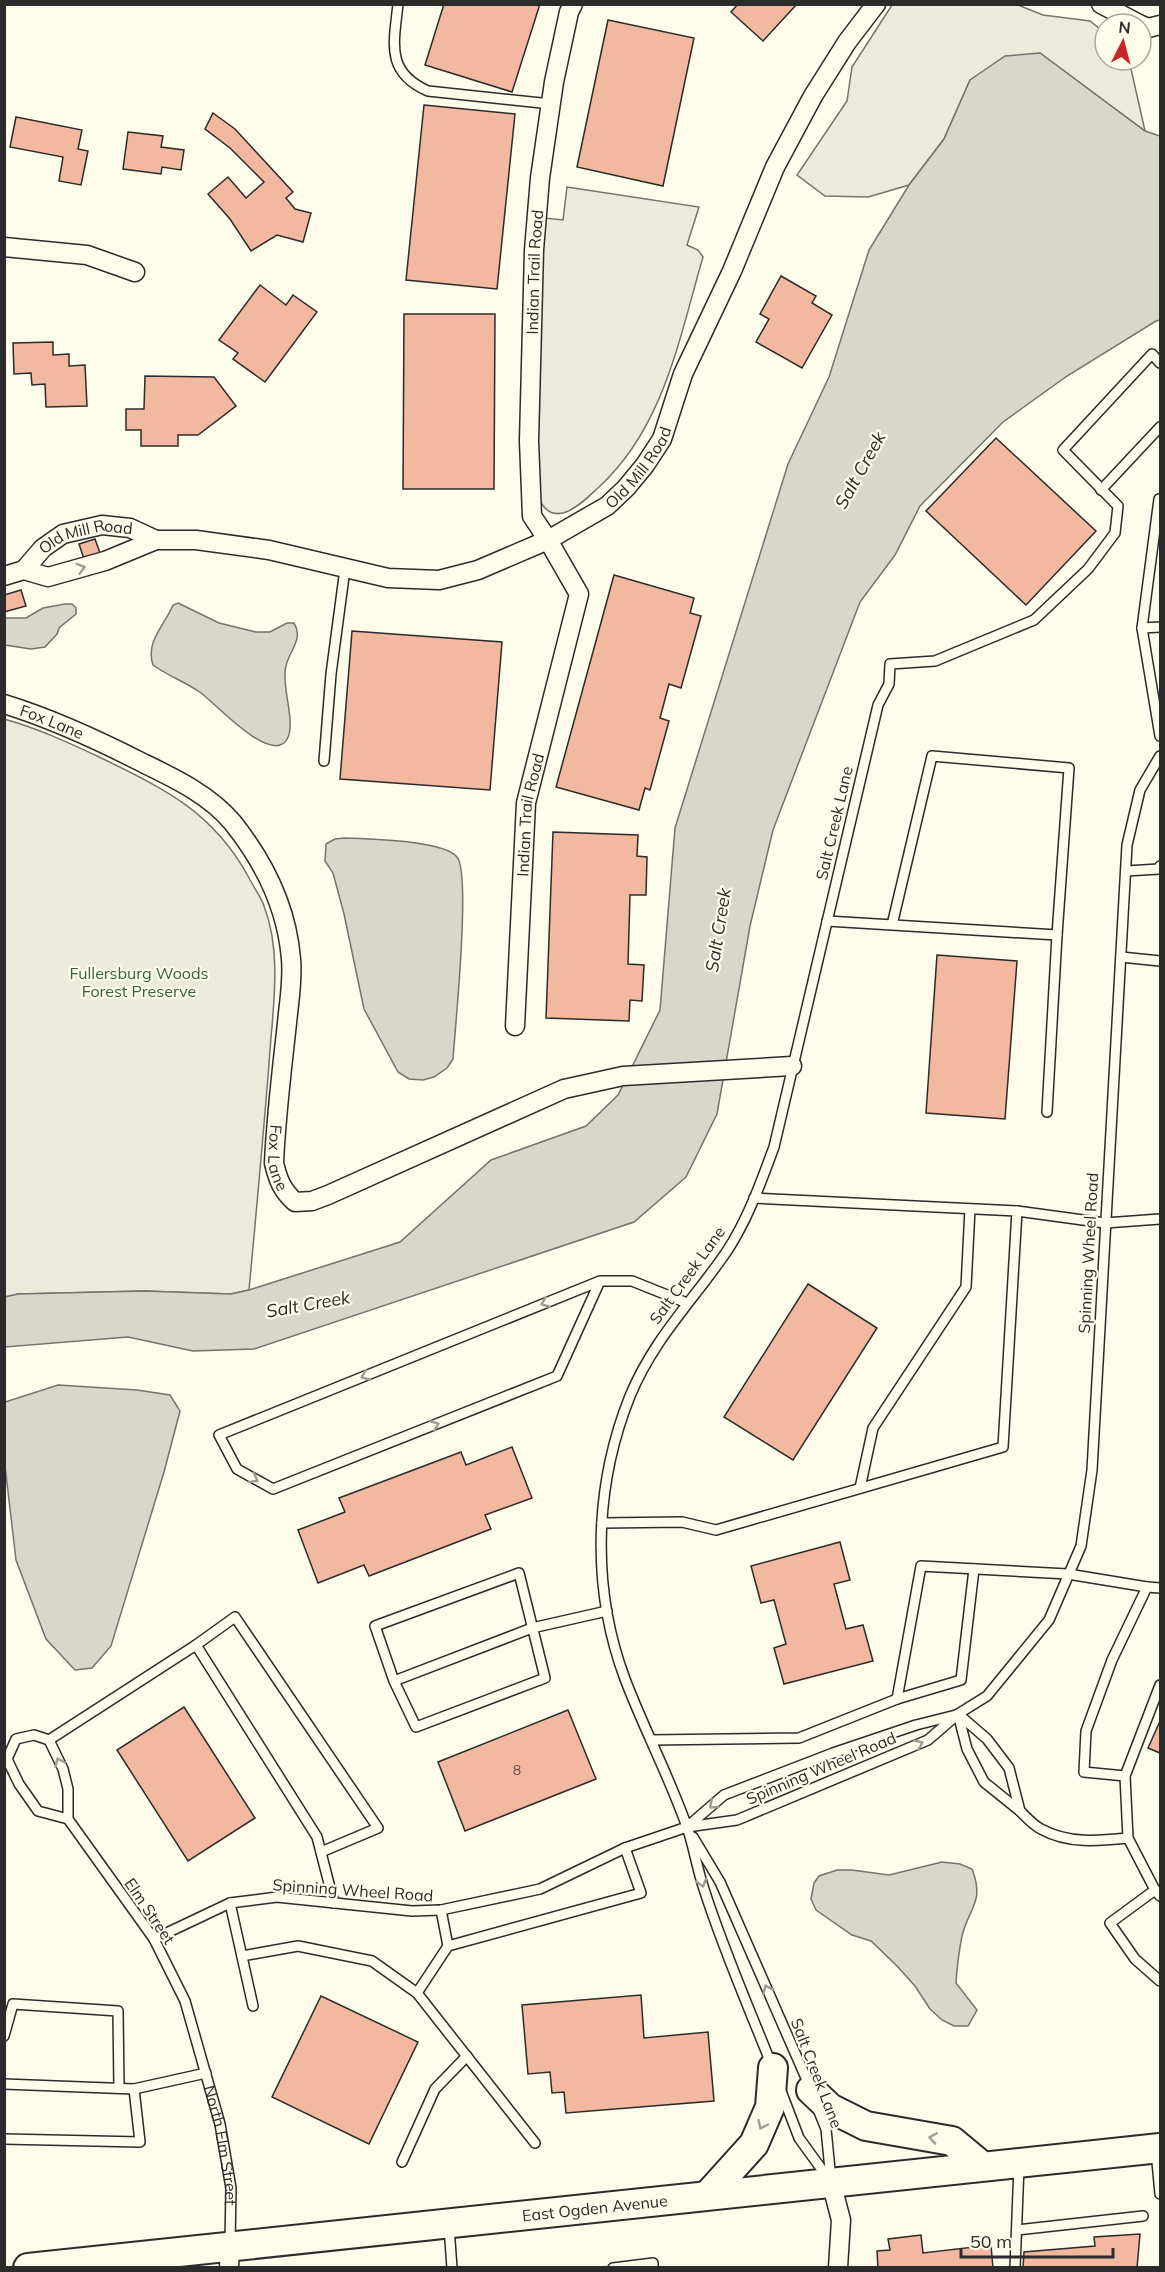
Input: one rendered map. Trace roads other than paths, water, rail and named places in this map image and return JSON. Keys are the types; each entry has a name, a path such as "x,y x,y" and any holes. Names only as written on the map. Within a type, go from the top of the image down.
{"main road":[{"path":"708,2195 754,2144 771,2107 772,2068"},
{"path":"811,2090 830,2109 866,2126 952,2141 982,2166"},
{"name":"East Ogden Avenue","path":"28,2268 229,2257 449,2222 1158,2148"}],"street":[{"name":"Indian Trail Road","path":"515,1026 526,803 579,594 532,516 529,441 534,250 540,178 550,104 569,12 573,4"},
{"name":"Old Mill Road","path":"24,570 48,577 105,561 156,540 196,540 269,550 388,578 438,580 478,570 548,540 607,506 645,465 662,439 683,374 732,271 775,167 813,96 847,42 876,4"},
{"path":"1101,4 1117,12"},
{"path":"4,248 87,255 135,272"},
{"name":"Old Mill Road","path":"4,576 24,570 43,548 63,534 102,525 130,528 156,540"},
{"name":"Fox Lane","path":"4,704 41,716 110,746 174,778 206,799 232,822 275,890 283,913 291,961 274,1163 278,1179 285,1192 295,1202 320,1198 564,1089 623,1076 792,1066"},
{"path":"831,2182 841,2220 838,2268"}],"lane":[{"path":"398,4 393,51 399,66 416,85 428,91 550,104"},
{"path":"1161,363 1152,354 1063,450 1101,489 1161,427"},
{"name":"Salt Creek Lane","path":"831,2182 800,2138 704,1889 687,1827 625,1678 607,1611 601,1555 604,1492 614,1442 631,1394 664,1333 727,1251 754,1198 774,1146 878,705 889,684 890,664 935,661 1034,620 1088,569 1115,533 1118,506 1101,489"},
{"path":"1158,499 1142,628 1161,736"},
{"path":"324,761 331,674 345,569"},
{"path":"1142,628 1161,627"},
{"path":"892,925 932,756 1069,768 1047,1112"},
{"name":"Spinning Wheel Road","path":"154,1939 230,1903 277,1897 412,1911 441,1910 540,1889 625,1848 687,1827 737,1820 928,1740 958,1714 987,1696 1048,1620 1081,1546 1092,1470 1127,845 1140,790 1161,756"},
{"path":"1126,872 1159,869 1161,866"},
{"path":"827,921 1057,935"},
{"path":"1121,957 1161,961"},
{"path":"754,1198 1017,1211 1105,1223 1161,1219"},
{"path":"860,1488 873,1428 966,1287 970,1209"},
{"path":"602,1523 681,1522 716,1530 1003,1447 1017,1211"},
{"path":"600,1281 557,1376 273,1489 237,1469 219,1435 600,1281 632,1281 687,1303"},
{"path":"897,1699 921,1566 1068,1574 1161,1588"},
{"path":"651,1740 799,1738 897,1699 962,1680 974,1569"},
{"path":"519,1573 545,1678 416,1727 394,1681 375,1626 519,1573"},
{"path":"1125,1776 1084,1772 1086,1731 1112,1660 1148,1587"},
{"path":"394,1681 532,1629 607,1611"},
{"path":"49,1740 196,1645 235,1617 378,1828 321,1851"},
{"path":"196,1645 317,1837 334,1903"},
{"path":"1161,1686 1125,1776 1128,1838 1158,1893 1110,1923 1135,1959 1161,1981"},
{"path":"958,1714 967,1749 984,1782 1039,1828 1065,1839 1099,1841 1128,1838"},
{"path":"958,1714 987,1739 1009,1768 1020,1811"},
{"name":"Spinning Wheel Road","path":"687,1827 724,1795 854,1746 916,1725 958,1714"},
{"path":"4,1738 16,1739 34,1735 49,1740 66,1779 68,1819 38,1811 19,1784 7,1759 16,1739"},
{"name":"Elm Street","path":"68,1819 154,1939 185,2001 193,2027"},
{"name":"Salt Creek Lane","path":"687,1827 720,1882 811,2090 826,2129 831,2182"},
{"path":"417,1993 448,1946 641,1893 625,1848"},
{"path":"230,1903 253,2006"},
{"path":"441,1910 448,1946"},
{"path":"242,1956 298,1946 372,1961 417,1993 535,2143"},
{"path":"4,2036 13,2004 118,2011 119,2088"},
{"name":"North Elm Street","path":"193,2027 220,2124 231,2188 229,2257"},
{"path":"402,2162 435,2089 467,2056"},
{"path":"4,2084 134,2089 206,2073"},
{"path":"4,2139 140,2142 134,2089"},
{"path":"1158,2148 1161,2194"},
{"path":"1015,2268 1020,2163"},
{"path":"1017,2230 1143,2216"},
{"path":"449,2222 452,2268"},
{"path":"614,2268 653,2263 653,2268"}],"water":[{"name":"Salt Creek","path":"1040,53 1145,131 1160,136 1160,320 1067,376 1003,422 920,506 895,555 860,602 773,830 750,926 717,1114 686,1177 634,1222 254,1349 193,1351 128,1337 5,1347 5,1297 18,1294 144,1291 231,1294 400,1242 491,1160 586,1126 618,1095 660,1010 675,828 788,464 829,377 869,250 909,185 944,139 970,80 1005,56"},
{"path":"178,603 219,623 256,632 270,632 287,623 294,623 297,629 297,640 285,672 290,732 284,743 276,746 254,737 201,693 153,665 151,656 154,641 173,605"},
{"path":"72,604 76,608 76,614 59,628 57,634 45,647 31,649 5,645 5,618 26,618 43,608"},
{"path":"335,839 421,844 449,851 457,857 461,869 463,891 453,1059 447,1068 434,1077 423,1080 409,1079 398,1072 364,1009 344,914 333,873 325,861 326,844"},
{"path":"58,1385 137,1390 170,1395 180,1411 164,1472 111,1646 92,1668 75,1670 46,1639 16,1560 5,1466 5,1402"},
{"path":"942,1862 960,1864 972,1869 976,1880 976,1897 962,1936 956,1983 977,2010 968,2026 954,2026 942,2020 930,2009 915,1986 871,1941 852,1935 816,1910 811,1899 814,1883 819,1876 837,1870 889,1875"}],"park label":[{"name":"Fullersburg Woods Forest Preserve","path":"139,982"}]}
